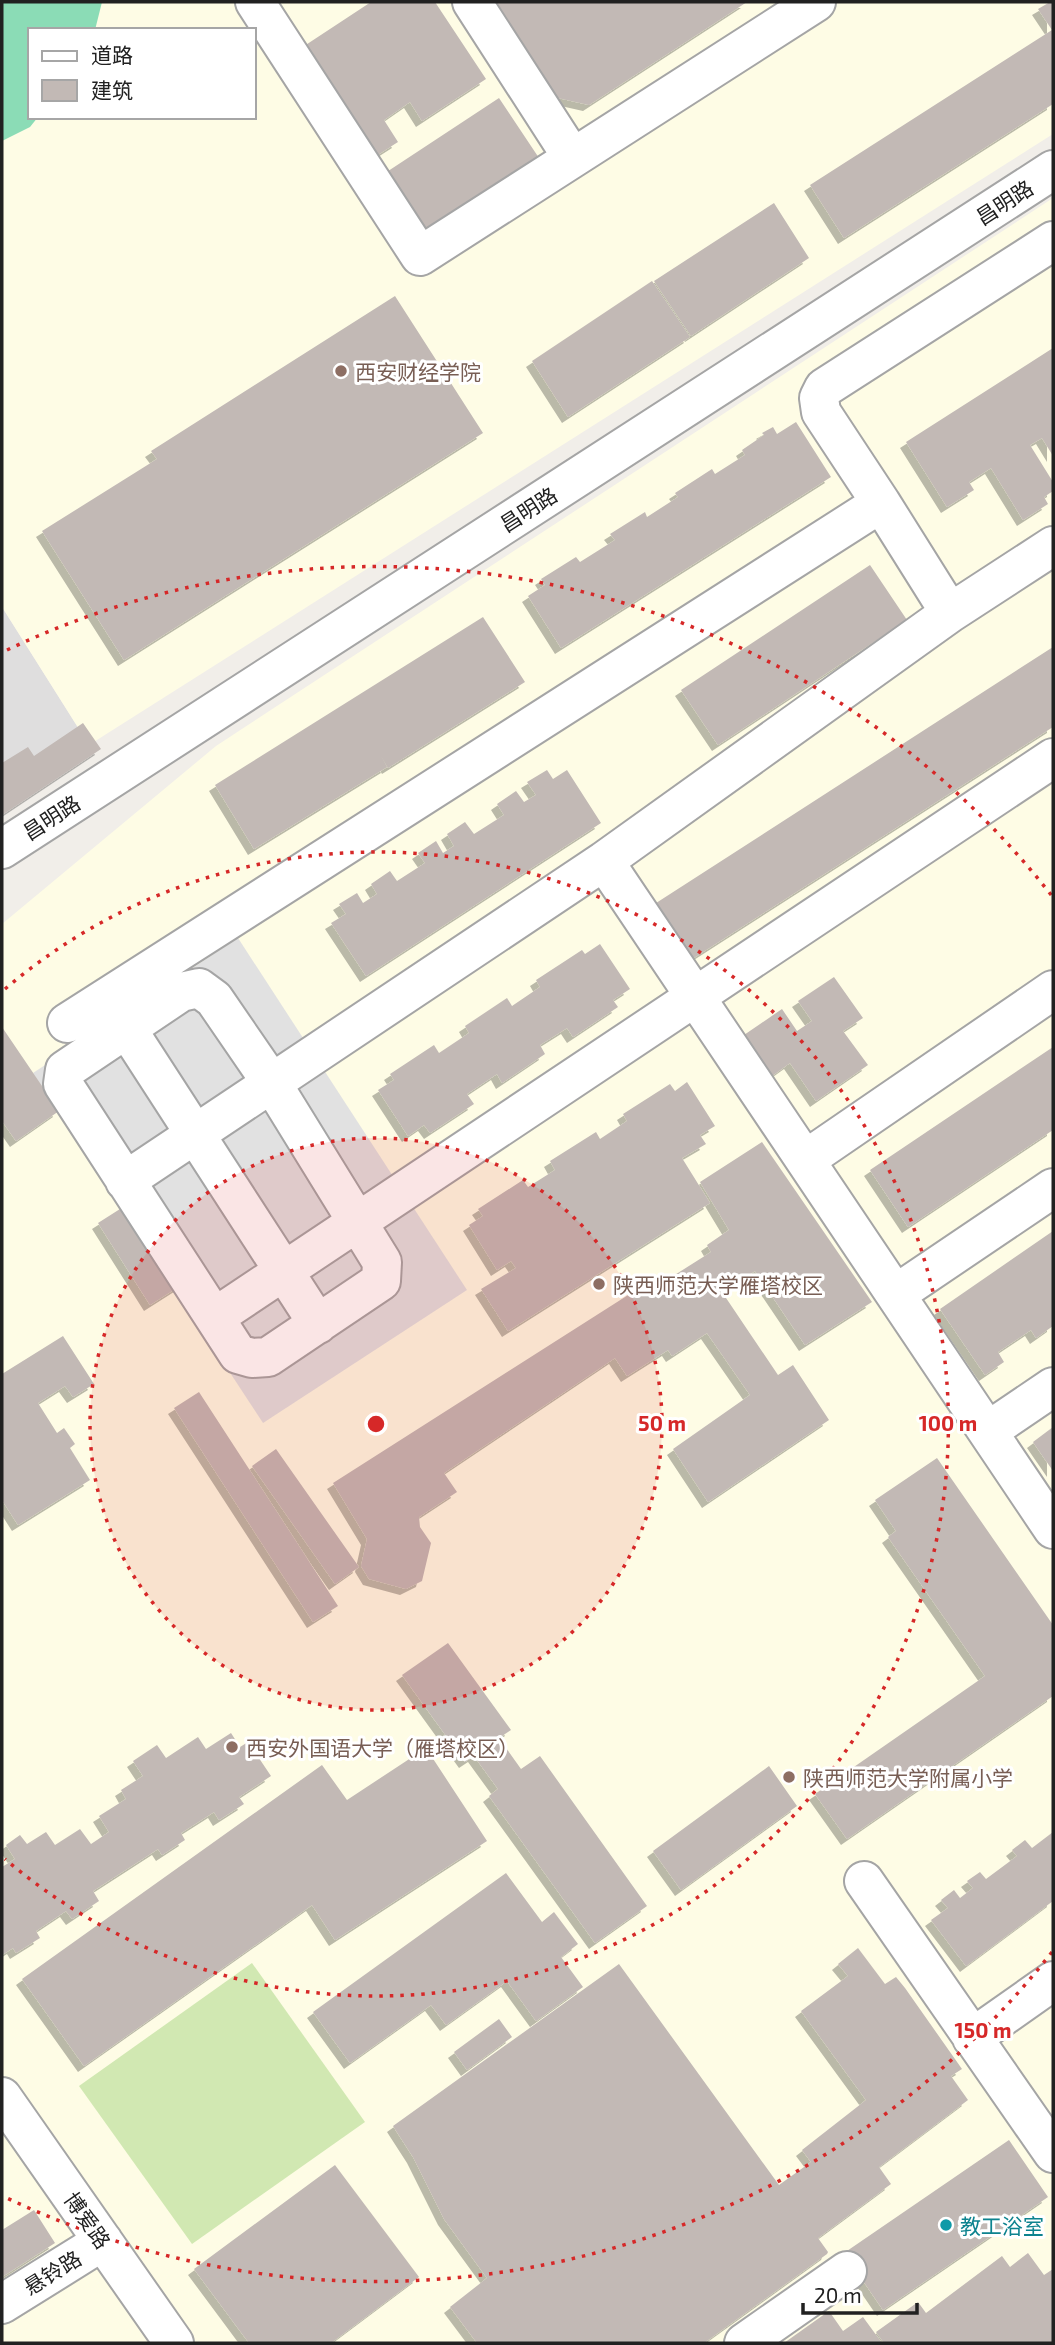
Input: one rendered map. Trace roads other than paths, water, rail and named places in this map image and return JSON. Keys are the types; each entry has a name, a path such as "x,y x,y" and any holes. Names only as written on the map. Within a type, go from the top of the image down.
{"street":[{"path":"255,2 420,256 816,2"},
{"path":"472,2 572,157"},
{"name":"昌明路","path":"2,849 1053,170"},
{"path":"950,614 821,412 819,398 824,388 1053,241"},
{"path":"67,1023 881,503"},
{"path":"125,1181 604,862 950,614 1053,546"},
{"path":"215,1317 1053,758"},
{"path":"604,862 1053,1529"},
{"path":"199,988 214,999 271,1082 383,1262 382,1281 268,1357 252,1358 238,1354 63,1084 65,1070 181,992 199,988"},
{"path":"805,1160 1053,990"},
{"path":"127,1029 318,1324"},
{"path":"896,1294 1053,1188"},
{"path":"988,1431 1053,1387"},
{"path":"864,1881 972,2038 1048,2136"},
{"path":"972,2038 1053,1982"},
{"name":"博爱路","path":"2,2097 174,2343"},
{"name":"悬铃路","path":"2,2304 103,2241"},
{"path":"744,2343 847,2271"}],"place":[{"name":"西安财经学院","path":"341,371"},
{"name":"陕西师范大学雁塔校区","path":"599,1284"},
{"name":"西安外国语大学（雁塔校区）","path":"232,1747"},
{"name":"陕西师范大学附属小学","path":"789,1777"},
{"name":"教工浴室","path":"946,2225"}]}
